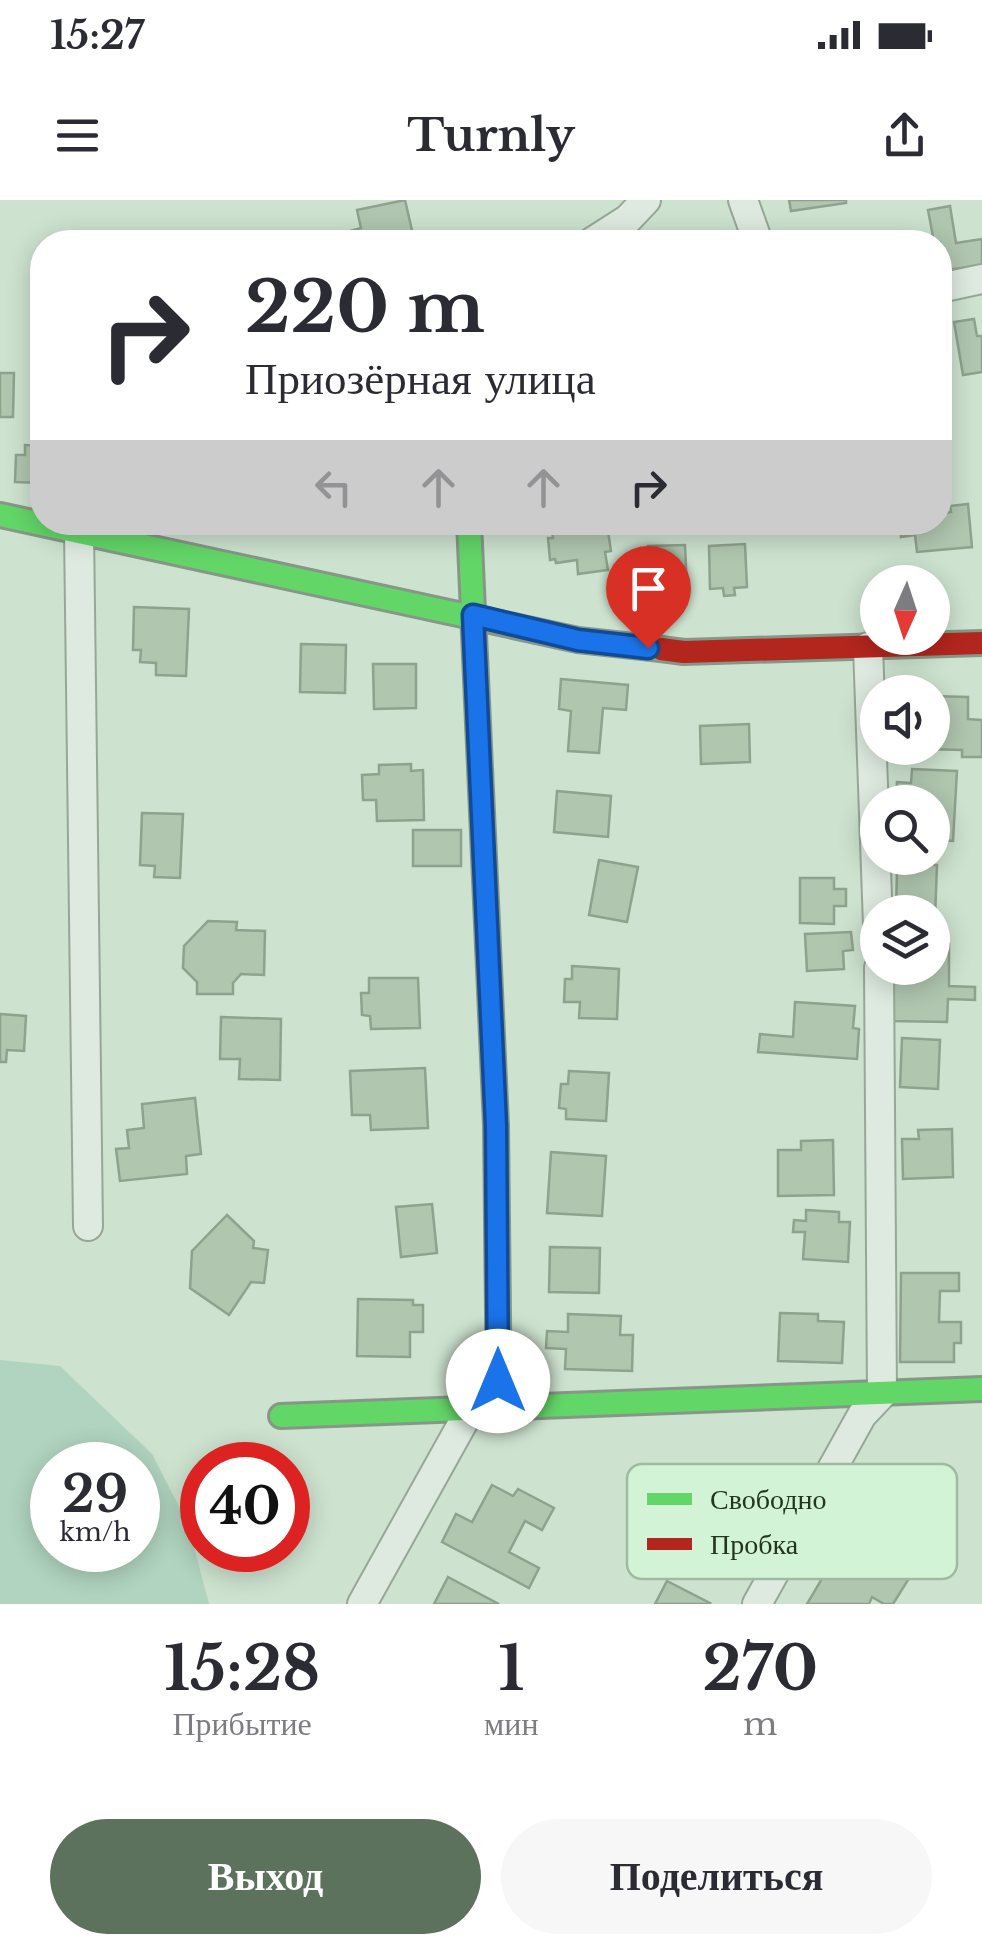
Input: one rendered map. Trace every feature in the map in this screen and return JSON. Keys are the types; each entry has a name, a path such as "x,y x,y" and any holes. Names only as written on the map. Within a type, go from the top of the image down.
{"street":[{"path":"611,230 646,200"},
{"path":"743,200 754,230"},
{"path":"952,285 982,279"},
{"path":"0,515 30,521"},
{"path":"79,535 88,1226"},
{"path":"98,535 578,640 684,652 860,647"},
{"path":"470,535 496,1126 499,1409"},
{"path":"950,643 982,642"},
{"path":"868,655 877,895"},
{"path":"835,1464 862,1415 882,1394 879,985"},
{"path":"281,1416 982,1388"},
{"path":"362,1604 470,1410"},
{"path":"757,1604 771,1579"}],"green space":[{"path":"0,1360 60,1366 139,1442 30,1442 30,1572 160,1572 160,1470 180,1508 180,1572 201,1572 209,1604 0,1604"}],"building":[{"path":"405,200 412,230 354,230 361,228 357,210"},
{"path":"789,200 846,200 846,203 791,211"},
{"path":"950,206 956,243 982,239 982,265 952,269 952,230 932,230 928,210"},
{"path":"974,319 977,336 982,336 982,372 963,375 954,322"},
{"path":"0,373 14,373 13,417 0,417"},
{"path":"25,445 30,445 30,483 15,482 16,455 25,455"},
{"path":"968,504 972,547 917,552 915,535 952,535 952,506"},
{"path":"553,535 609,535 611,551 605,552 608,570 578,574 577,560 550,560 548,538"},
{"path":"745,544 747,587 734,588 735,595 724,596 723,588 710,589 709,546"},
{"path":"685,545 687,590 664,587 660,593 654,593 649,588 648,546"},
{"path":"134,607 189,609 186,676 156,675 156,663 140,662 141,650 133,650"},
{"path":"301,644 346,645 345,693 300,692"},
{"path":"373,664 416,664 416,708 374,709"},
{"path":"561,679 628,685 626,710 603,708 599,753 568,751 571,711 559,709"},
{"path":"950,696 968,697 968,719 982,720 982,757 962,757 962,750 950,750"},
{"path":"749,724 750,762 701,764 700,726"},
{"path":"411,764 411,771 423,770 424,820 377,821 376,800 363,800 362,775 379,774 379,765"},
{"path":"912,769 957,771 953,841 950,785 897,785 911,783"},
{"path":"557,791 611,796 608,837 554,832"},
{"path":"142,813 183,814 180,878 154,877 155,866 140,865"},
{"path":"413,830 461,830 461,866 413,866"},
{"path":"599,860 638,867 627,922 589,915"},
{"path":"897,875 937,875 936,895 896,895"},
{"path":"800,878 834,878 834,889 846,889 846,906 834,906 834,924 800,923"},
{"path":"208,921 237,922 236,930 265,931 264,975 241,974 233,983 233,994 197,994 197,982 183,968 184,946"},
{"path":"851,932 853,950 843,951 844,969 807,971 805,934"},
{"path":"572,966 619,969 617,1019 579,1018 580,1002 564,1002 565,979 572,979"},
{"path":"369,978 418,978 420,1028 371,1029 370,1016 362,1015 361,993 369,993"},
{"path":"893,985 975,987 975,1000 948,999 947,1022 892,1021"},
{"path":"795,1002 855,1006 853,1028 859,1029 857,1059 758,1052 760,1034 793,1037"},
{"path":"0,1014 26,1016 24,1051 7,1050 6,1062 0,1062"},
{"path":"221,1017 281,1019 280,1080 239,1079 240,1059 220,1059"},
{"path":"902,1038 940,1040 938,1089 900,1087"},
{"path":"425,1068 428,1128 371,1130 370,1115 352,1115 350,1071"},
{"path":"569,1071 609,1073 606,1121 566,1119 566,1109 559,1108 561,1084 568,1084"},
{"path":"195,1098 201,1154 186,1156 187,1174 120,1181 116,1149 129,1148 127,1130 144,1128 142,1104"},
{"path":"952,1129 953,1177 903,1179 902,1139 919,1139 918,1130"},
{"path":"833,1140 834,1195 778,1196 778,1150 801,1150 801,1141"},
{"path":"551,1152 606,1156 602,1216 547,1213"},
{"path":"432,1204 437,1253 401,1257 396,1207"},
{"path":"806,1210 839,1212 839,1222 850,1222 848,1262 803,1259 805,1232 793,1232 794,1220 806,1221"},
{"path":"227,1215 254,1241 253,1248 268,1250 264,1283 251,1282 229,1315 190,1288 192,1251"},
{"path":"550,1247 600,1248 599,1293 549,1292"},
{"path":"901,1273 959,1273 959,1291 940,1291 939,1322 961,1322 961,1343 954,1343 954,1362 900,1362"},
{"path":"358,1299 413,1300 413,1305 423,1305 423,1332 410,1332 410,1357 357,1356"},
{"path":"780,1313 818,1314 818,1321 844,1322 842,1363 778,1361"},
{"path":"568,1314 621,1316 620,1335 633,1335 632,1371 565,1369 566,1349 546,1348 547,1331 568,1332"},
{"path":"492,1485 513,1496 518,1489 554,1508 542,1530 525,1521 509,1552 539,1568 529,1588 442,1542 456,1514 472,1522"},
{"path":"448,1577 499,1604 434,1604"},
{"path":"822,1579 908,1580 893,1604 872,1597 869,1604 807,1604"},
{"path":"667,1581 710,1603 655,1604"}],"traffic: fast":[{"path":"0,515 30,521"},
{"path":"92,535 578,640 661,649"},
{"path":"470,535 496,1125 499,1409"},
{"path":"281,1416 982,1389"}],"traffic: jam":[{"path":"661,649 684,652 982,643"}],"route":[{"path":"498,1381 496,1126 473,615 578,640 648,648"}]}
